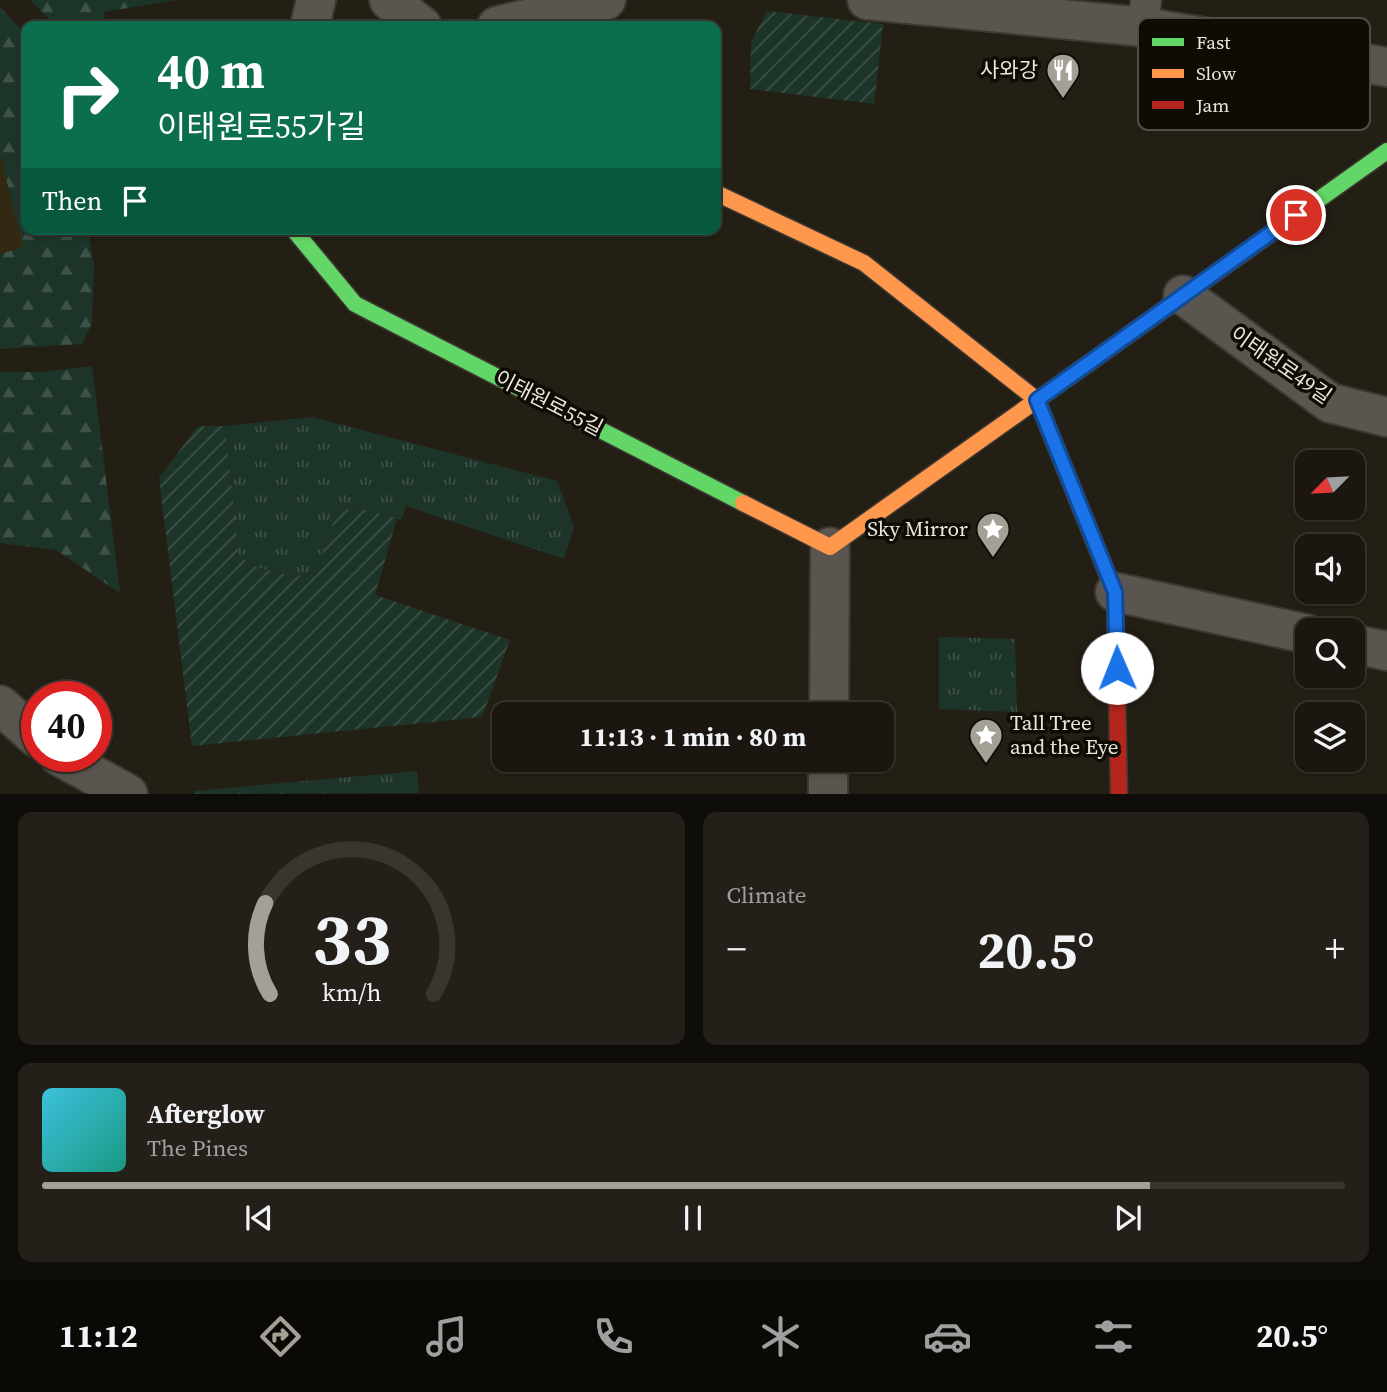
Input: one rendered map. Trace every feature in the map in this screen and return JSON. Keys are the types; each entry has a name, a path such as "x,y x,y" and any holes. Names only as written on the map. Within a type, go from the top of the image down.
{"street":[{"path":"311,21 316,0"},
{"path":"389,0 416,21"},
{"path":"518,21 606,0"},
{"path":"867,0 1144,13 1167,18"},
{"path":"829,702 830,547 1387,151"},
{"path":"721,195 864,263 1037,400 1115,592 1119,793"},
{"name":"이태원로55길","path":"298,235 355,304 830,547"},
{"name":"이태원로49길","path":"1183,295 1330,403 1387,416"},
{"path":"1115,592 1295,631"},
{"path":"1365,646 1387,651"},
{"path":"0,705 21,724"},
{"path":"89,772 128,793"},
{"path":"828,772 828,793"}],"shaded area":[{"path":"0,58 21,196 21,235 37,235 0,293"}],"green space":[{"path":"30,0 176,0 104,12 105,21 51,21"},
{"path":"0,7 21,30 21,235 89,235 94,266 92,323 82,344 0,349 0,254 23,247 0,154"},
{"path":"767,11 883,24 874,104 750,89 751,42"},
{"path":"92,366 120,593 56,550 0,543 0,372 42,372"},
{"path":"312,417 557,481 574,527 564,559 406,506 401,520 366,510 338,509 316,571 295,577 252,566 239,555 225,426"},
{"path":"198,426 225,426 239,555 252,566 295,577 316,571 338,509 366,510 397,518 375,595 510,640 482,717 192,746 159,478"},
{"path":"939,637 1015,639 1017,712 939,709"},
{"path":"417,771 419,793 195,794 194,791"}],"traffic: fast":[{"path":"1089,363 1387,151"},
{"path":"298,235 355,304 743,503"}],"traffic: slow":[{"path":"721,195 864,263 1037,400 1112,586"},
{"path":"743,503 830,547 1089,363"}],"traffic: jam":[{"path":"1112,586 1115,592 1119,794"}],"place":[{"name":"사와강","path":"1063,100"},
{"name":"Sky Mirror","path":"993,559"},
{"name":"Tall Tree and the Eye","path":"986,765"}],"route":[{"path":"1117,668 1115,592 1037,400 1296,215"}]}
